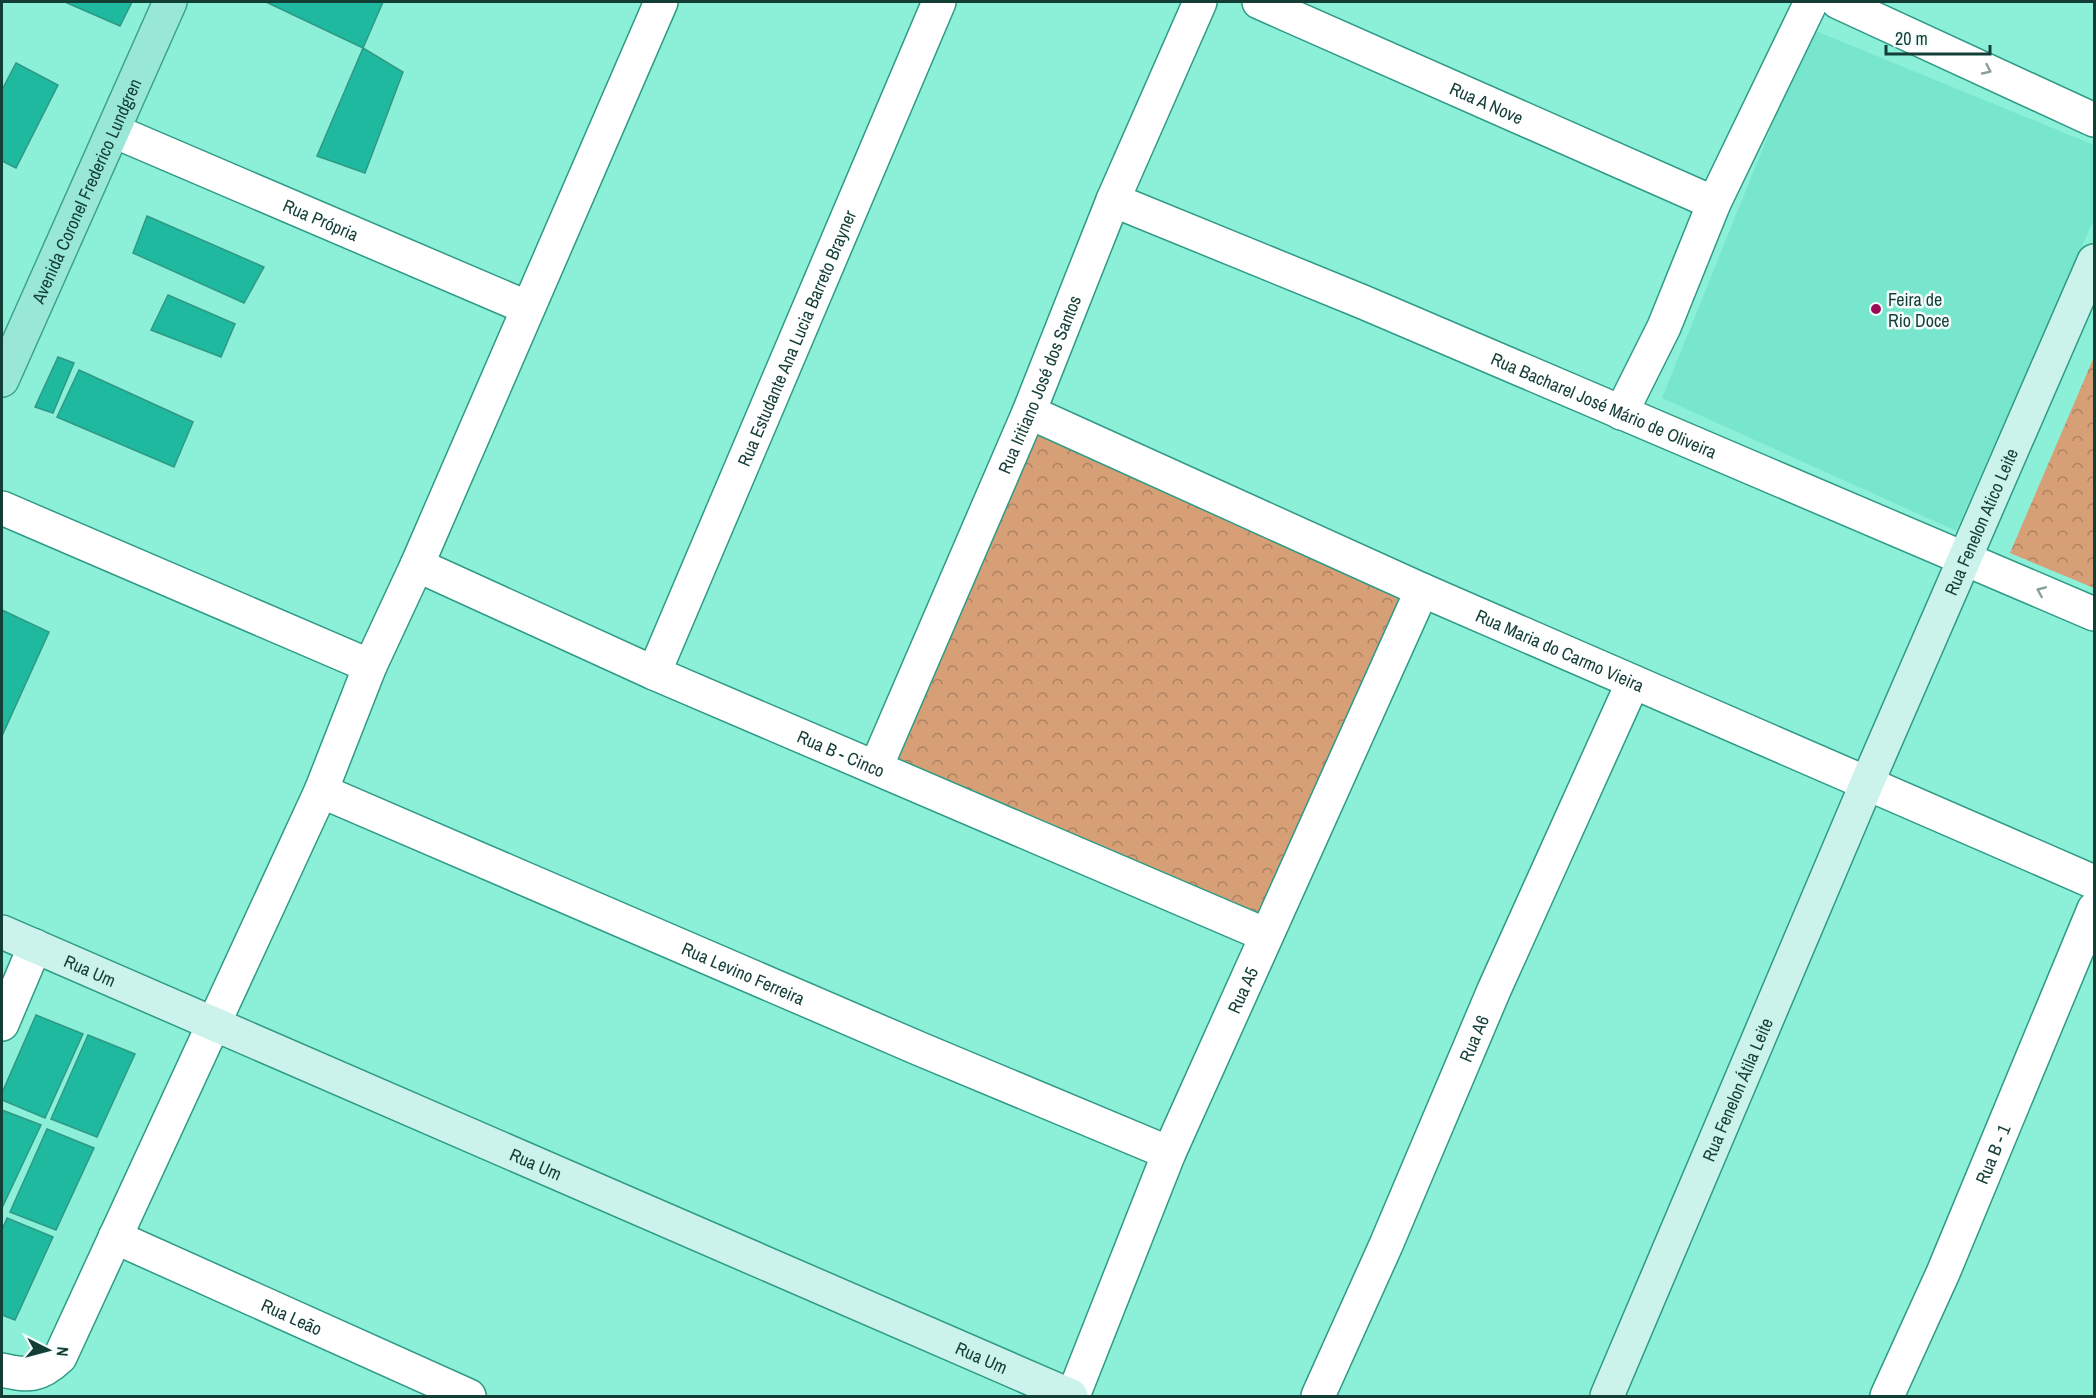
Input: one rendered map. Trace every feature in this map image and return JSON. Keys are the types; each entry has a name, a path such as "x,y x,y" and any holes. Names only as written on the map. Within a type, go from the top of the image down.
{"main road":[{"name":"Avenida Coronel Frederico Lundgren","path":"2,380 9,345 114,131 170,2"}],"street":[{"path":"2,1370 22,1374 46,1371 60,1357 321,792 370,666 417,565 661,2"},
{"name":"Rua Estudante Ana Lucia Barreto Brayner","path":"654,673 939,2"},
{"name":"Rua Iritiano José dos Santos","path":"876,767 1029,412 1113,200 1200,2"},
{"name":"Rua A Nove","path":"1259,2 1714,203"},
{"path":"1622,413 1664,327 1714,203 1810,2"},
{"path":"1838,2 2094,120"},
{"name":"Rua Própria","path":"114,131 528,308"},
{"name":"Rua Bacharel José Mário de Oliveira","path":"1113,200 1363,302 2094,614"},
{"name":"Rua Fenelon Atico Leite","path":"1867,783 2094,261"},
{"name":"Rua Maria do Carmo Vieira","path":"1029,412 1422,590 2094,882"},
{"path":"2,508 370,666"},
{"name":"Rua B - Cinco","path":"417,565 654,673 1266,935"},
{"name":"Rua A5","path":"1072,1396 1169,1153 1422,590"},
{"name":"Rua A6","path":"1318,1396 1386,1245 1494,990 1633,682"},
{"name":"Rua Fenelon Átila Leite","path":"1607,1396 1867,783"},
{"name":"Rua Levino Ferreira","path":"321,792 910,1045 1169,1153"},
{"name":"Rua B - 1","path":"1887,1396 1943,1273 2094,909"},
{"name":"Rua Um","path":"2,932 1072,1396"},
{"path":"2,1024 35,946"},
{"name":"Rua Leão","path":"115,1237 469,1396"}],"shaded area":[{"name":"Feira de Rio Doce","path":"1811,29 2094,145 2094,219 1956,531 1662,398"}],"green space":[{"path":"2094,357 2094,588 2010,553"},
{"path":"1037,432 1411,592 1271,921 898,761"}],"building":[{"path":"65,2 132,2 120,26"},
{"path":"266,2 383,2 363,48"},
{"path":"363,48 403,72 365,173 317,156"},
{"path":"16,63 58,85 16,168 2,161 2,90"},
{"path":"147,216 264,267 244,303 133,253"},
{"path":"168,295 235,324 221,357 151,330"},
{"path":"58,357 74,363 53,413 35,407"},
{"path":"79,370 193,422 174,467 57,417"},
{"path":"2,610 49,632 2,736"},
{"path":"36,1015 83,1034 45,1118 2,1100 2,1093"},
{"path":"88,1035 135,1054 97,1137 51,1119"},
{"path":"2,1110 41,1125 2,1208"},
{"path":"47,1129 94,1148 56,1230 10,1212"},
{"path":"7,1218 53,1237 15,1320 2,1315 2,1230"}],"place":[{"name":"Feira de Rio Doce","path":"1876,309"}]}
